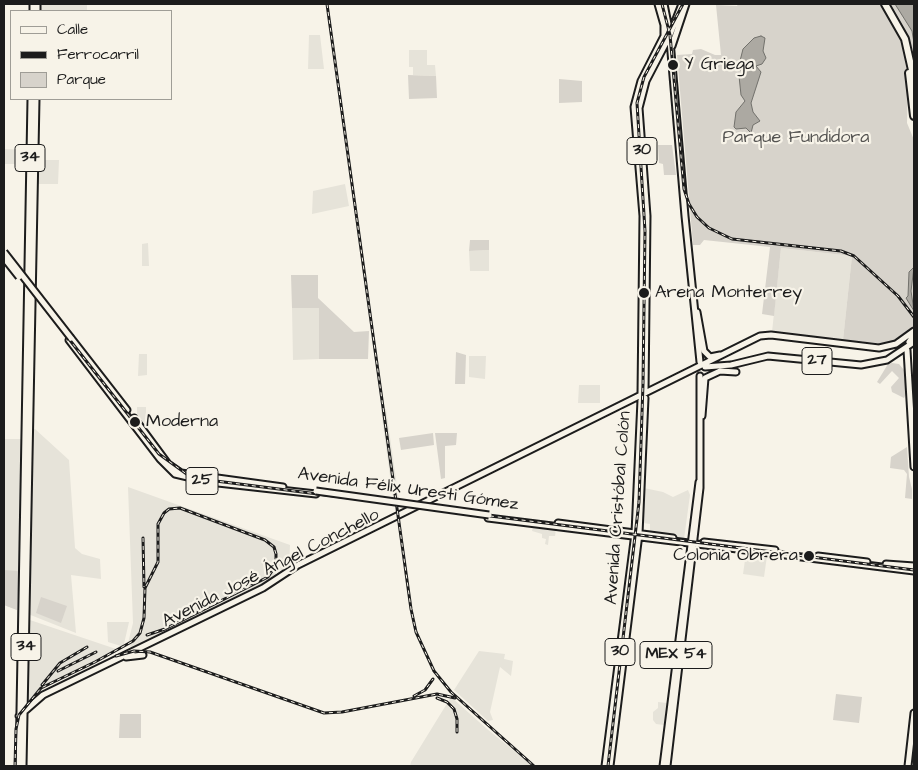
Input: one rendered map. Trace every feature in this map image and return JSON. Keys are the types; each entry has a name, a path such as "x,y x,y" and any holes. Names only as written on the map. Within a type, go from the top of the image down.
{"highway":[{"path":"885,4 897,22 907,45 914,79"},
{"path":"889,4 903,26 914,59"},
{"path":"907,45 914,116"}],"main road":[{"path":"658,4 669,38"},
{"path":"664,4 671,54 700,365"},
{"path":"669,38 682,4"},
{"path":"669,38 686,4"},
{"name":"Avenida Cristóbal Colón","path":"643,357 646,335 647,216 639,108 646,81 669,38"},
{"name":"Avenida Cristóbal Colón","path":"610,766 637,535 643,396 641,330 643,216 634,107 639,84 669,38"},
{"path":"662,51 667,51 671,54"},
{"path":"639,84 646,81"},
{"name":"34","path":"23,687 31,100"},
{"name":"34","path":"19,766 23,687 36,100"},
{"path":"638,161 644,174"},
{"name":"Avenida Félix Uresti Gómez","path":"4,252 70,339"},
{"name":"Avenida Félix Uresti Gómez","path":"4,258 175,470 190,475 510,519 886,566"},
{"path":"21,272 25,272 28,269"},
{"path":"694,307 699,317 704,351 707,355 716,356 734,350"},
{"path":"641,330 646,335"},
{"name":"27","path":"700,365 766,335 879,348 896,344 914,331"},
{"path":"912,342 914,335"},
{"name":"27","path":"731,364 768,356 861,365 881,362 896,355 912,342"},
{"path":"879,348 895,348 896,355"},
{"path":"907,350 914,467"},
{"path":"729,353 726,360 731,364"},
{"name":"Avenida José Ángel Conchello","path":"22,716 45,696 264,590 283,577 643,396 703,368 731,364"},
{"name":"Avenida José Ángel Conchello","path":"643,396 700,365"},
{"path":"699,426 697,414 698,375 716,366"},
{"path":"699,426 702,420 705,378 720,371 736,372"},
{"name":"MEX 54","path":"665,766 699,482 700,376"},
{"name":"Avenida Cristóbal Colón","path":"605,766 637,535 640,430 643,396"},
{"name":"Avenida José Ángel Conchello","path":"22,716 43,695 256,592 298,566 577,429"},
{"name":"Avenida Félix Uresti Gómez","path":"692,542 728,544 914,570"},
{"path":"886,566 914,570"},
{"path":"126,657 143,656"},
{"path":"908,766 914,712"},
{"name":"34","path":"21,735 23,766"}],"shaded area":[{"path":"40,4 87,4 87,10 40,10"},
{"path":"895,4 914,4 914,43 912,31"},
{"path":"309,35 320,35 324,69 308,69"},
{"path":"761,36 765,38 763,51 766,58 762,64 756,66 761,72 751,103 753,112 760,121 753,125 751,133 746,128 736,129 734,127 736,112 745,101 741,95 739,76 743,72 740,70 739,65 743,49 754,38"},
{"path":"409,50 427,50 427,65 435,65 436,76 413,75 413,67 409,67"},
{"path":"644,146 657,146 658,160 645,160"},
{"path":"4,149 28,150 28,164 4,164"},
{"path":"38,160 59,160 58,184 37,184"},
{"path":"345,184 349,206 312,214 313,191"},
{"path":"148,243 149,266 142,266 142,244"},
{"path":"781,248 852,256 843,340 772,332"},
{"path":"489,250 489,271 470,271 469,251"},
{"path":"914,267 911,291 914,311 906,298 908,296 909,272"},
{"path":"292,308 319,308 319,359 293,360"},
{"path":"139,354 147,354 147,375 138,376"},
{"path":"469,356 486,356 485,379 469,377"},
{"path":"579,385 600,385 600,403 578,403"},
{"path":"137,407 146,407 146,432 137,420"},
{"path":"386,409 399,500 393,498 381,410"},
{"path":"35,429 69,460 75,548 82,554 100,559 101,579 71,575 76,633 28,614 31,430"},
{"path":"4,439 22,439 17,610 4,605"},
{"path":"128,487 290,545 289,568 270,581 135,648 131,647 128,643 133,623"},
{"path":"644,488 663,492 673,497 688,490 690,495 684,539 650,533 650,524 643,523"},
{"path":"533,527 556,529 555,536 549,536 548,545 545,544 546,539 542,538 542,534 532,531"},
{"path":"746,553 767,556 764,577 743,574"},
{"path":"27,619 119,650 54,682 41,691 28,704 26,703"},
{"path":"107,622 129,622 124,644 121,646 108,642"},
{"path":"479,651 505,654 504,659 513,661 511,676 500,667 490,712 493,720 488,721 454,690"},
{"path":"451,697 487,729 533,766 410,766"},
{"path":"658,702 667,703 664,725 656,724 653,720 653,712 658,708"}],"green space":[{"name":"Parque Fundidora","path":"738,4 882,4 903,41 908,82 907,123 914,140 914,343 907,334 888,344 843,340 852,256 781,248 774,316 762,314 770,247 704,240 700,245 693,245 677,55 692,54 693,50 701,49 715,55 721,55 716,5 737,6"},
{"path":"891,4 914,4 914,54 904,27"},
{"path":"408,75 436,76 437,98 409,99"},
{"path":"559,79 582,81 582,102 559,103"},
{"path":"658,145 672,145 676,175 664,175 663,164 659,163"},
{"path":"470,240 489,240 489,250 469,251"},
{"path":"291,275 318,275 318,298 354,332 369,331 368,359 319,359 319,308 292,308"},
{"path":"456,352 466,355 465,384 455,384"},
{"path":"888,364 899,364 904,370 906,394 904,398 892,392 891,387 899,378 892,371 880,384 877,382"},
{"path":"433,433 434,445 401,450 399,438"},
{"path":"435,433 457,433 456,445 445,446 445,478 441,479"},
{"path":"907,447 912,499 905,498 907,474 904,470 890,468 891,457"},
{"path":"4,570 19,571 17,610 4,605"},
{"path":"41,597 67,606 61,623 36,613"},
{"path":"836,694 862,697 859,723 833,720"},
{"path":"120,714 141,714 141,738 119,738"}],"railway":[{"path":"327,4 411,609 416,632 434,671 451,692 534,766"},
{"path":"662,4 670,35 684,189 689,204 697,217 709,228 732,239 841,251 854,256 898,296 914,317"},
{"path":"608,766 639,502 645,231 637,103 644,77 683,4"},
{"path":"4,256 159,454 188,475 208,480 914,570"},
{"path":"15,766 16,729 19,715 41,688 133,641 140,633 144,618 145,588 158,562 158,524 164,513 169,509 180,508 265,540 274,547 276,565 268,577 165,629 147,635"},
{"path":"143,538 144,587"},
{"path":"42,685 60,663 87,647"},
{"path":"116,656 134,651 150,652 324,713 342,712 437,694 455,698"},
{"path":"58,671 96,652"},
{"path":"414,696 425,690 433,679"},
{"path":"437,698 447,702 454,709 457,719 457,732"}],"place":[{"name":"Y Griega","path":"673,65"},
{"name":"Arena Monterrey","path":"644,293"},
{"name":"Moderna","path":"135,422"},
{"name":"Colonia Obrera","path":"809,556"}]}
